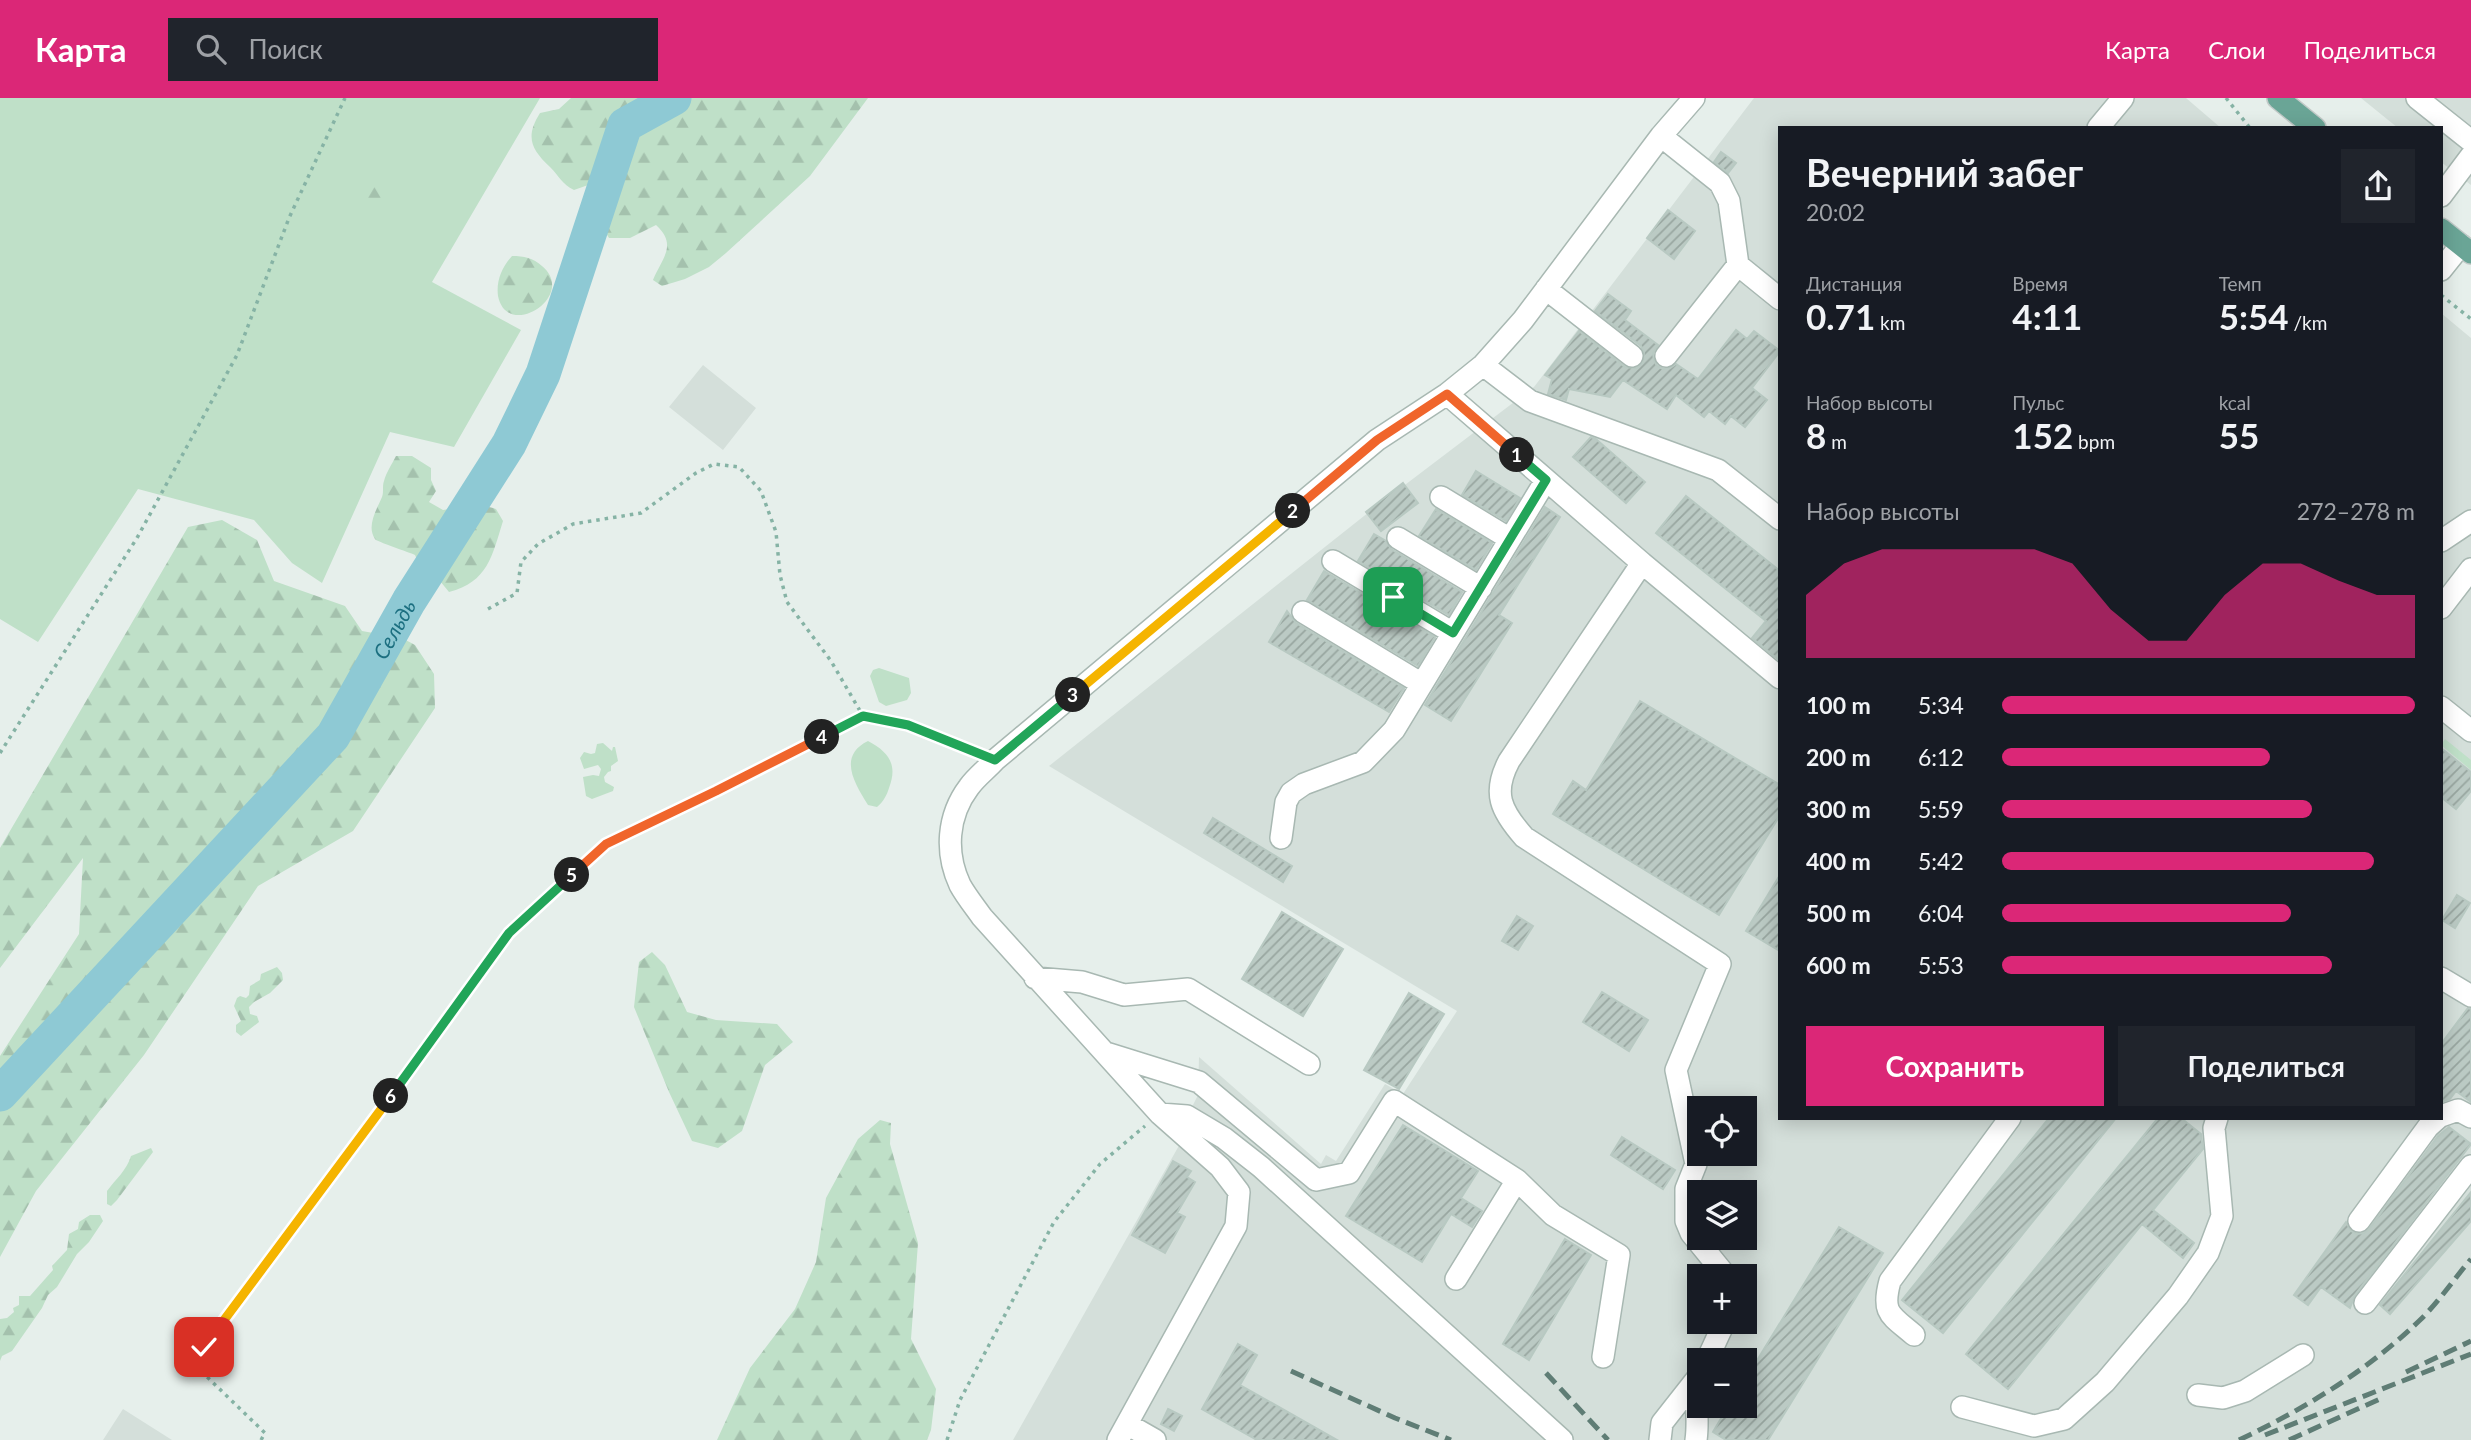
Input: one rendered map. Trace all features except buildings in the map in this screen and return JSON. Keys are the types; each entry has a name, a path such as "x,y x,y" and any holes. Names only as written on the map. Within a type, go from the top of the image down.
{"main road":[{"path":"2278,98 2313,126"},
{"path":"2443,231 2466,249"}],"street":[{"path":"1155,1440 1122,1432 1236,1226 1239,1192 1220,1167 1160,1114 982,917 960,885 951,857 949,838 954,816 968,788 995,760 1377,440 1447,394 1483,365 1505,343 1661,136 1694,98"},
{"path":"2100,126 2123,98"},
{"path":"2417,98 2471,141"},
{"path":"1661,136 1720,183 1729,201 1738,265 1778,297"},
{"path":"2443,193 2471,156"},
{"path":"2443,268 2466,249"},
{"path":"1666,356 1738,265"},
{"path":"1546,289 1632,356"},
{"path":"1483,365 1530,401 1718,470 1778,517"},
{"path":"1447,394 1778,676"},
{"path":"1281,838 1286,802 1292,793 1304,784 1363,762 1394,730 1546,480"},
{"path":"1441,497 1510,538"},
{"path":"2443,540 2471,522"},
{"path":"1398,538 1480,588"},
{"path":"1333,561 1453,633"},
{"path":"1642,563 1509,761 1500,779 1501,800 1509,820 1524,837 1720,964 1676,1070 1696,1164 1686,1189 1686,1221 1691,1233 1716,1264"},
{"path":"2443,605 2471,569"},
{"path":"1303,612 1422,684"},
{"path":"2443,709 2471,731"},
{"path":"1035,978 1082,982 1124,995 1188,989 1309,1065"},
{"path":"2443,979 2471,996"},
{"path":"1104,1053 1199,1082 1316,1180 1349,1173 1394,1101 1517,1180 1553,1215 1619,1255 1602,1357"},
{"path":"2443,1116 2458,1110 2471,1117"},
{"path":"1160,1114 1187,1116 1224,1138 1261,1167 1562,1440"},
{"path":"1914,1335 1889,1313 1885,1298 1891,1281 2009,1120"},
{"path":"1962,1407 2034,1426 2064,1419 2105,1382 2178,1296 2208,1253 2222,1216 2214,1128 2216,1120"},
{"path":"2359,1221 2428,1127 2436,1120"},
{"path":"2365,1303 2471,1166"},
{"path":"1456,1279 1517,1180"},
{"path":"2199,1395 2223,1398 2245,1391 2303,1355"},
{"path":"1661,1440 1662,1423 1687,1392"},
{"path":"1696,1440 1697,1418"}],"path":[{"path":"0,753 137,537 237,355 289,218 345,98"},
{"path":"2226,98 2248,126"},
{"path":"2443,297 2471,319"},
{"path":"488,609 516,593 521,562 538,544 573,524 641,513 696,473 714,464 739,467 761,491 776,532 780,575 788,602 831,661 863,716"},
{"path":"261,1440 265,1433 202,1372 204,1347 509,933 606,844 863,716 908,725 995,760"},
{"path":"947,1440 960,1400 1054,1222 1100,1164 1160,1114"}],"shaded area":[{"path":"1754,98 2186,98 2219,126 1778,126 1778,1120 2443,1120 2443,315 2471,338 2471,1440 1013,1440 1181,1142 1177,1137 1198,1095 1199,1057 1321,1164 1326,1155 1336,1161 1385,1084 1403,1094 1457,1011 1049,766 1364,516 1534,387"},
{"path":"2361,98 2471,98 2471,185 2443,164 2443,126 2396,126"},
{"path":"703,365 756,408 723,450 669,407"},
{"path":"123,1409 153,1428 172,1440 103,1440"}],"green space":[{"path":"0,98 540,98 432,282 521,330 454,447 390,432 322,583 292,563 254,520 138,489 38,642 0,619"},
{"path":"571,98 868,98 810,176 726,253 709,267 685,279 662,286 653,280 666,252 663,232 656,225 630,238 609,238 601,225 599,188 591,184 574,190 570,188 544,160 532,142 535,121 540,113 559,109"},
{"path":"380,184 385,196 384,208 377,216 364,217 359,199"},
{"path":"512,256 535,261 551,278 552,290 546,301 525,314 514,315 504,309 498,296 500,275"},
{"path":"396,456 412,456 431,468 431,480 436,491 429,502 443,510 483,507 496,509 503,521 486,566 472,582 462,588 449,592 431,570 420,566 415,555 375,539 373,518 383,495 385,478"},
{"path":"222,520 257,540 274,581 345,606 362,631 402,638 415,645 434,674 435,708 353,831 258,886 144,1055 36,1191 0,1257 0,1056 79,934 83,858 0,968 0,848 188,527"},
{"path":"879,668 909,678 911,693 907,700 886,706 879,702 870,676 873,670"},
{"path":"2445,739 2471,760 2471,770 2443,747"},
{"path":"868,741 886,755 892,766 892,780 888,791 877,807 868,805 852,771 853,754"},
{"path":"603,743 612,751 615,747 618,761 604,777 605,782 614,787 613,791 592,799 586,796 583,777 599,776 601,769 598,765 584,769 580,758 584,752 595,753 597,744"},
{"path":"652,952 665,965 687,1012 716,1020 777,1024 793,1042 765,1065 742,1131 718,1148 692,1141 634,1007 639,962"},
{"path":"277,967 283,980 249,1007 250,1014 257,1016 259,1022 241,1036 236,1032 236,1025 241,1021 234,1006 237,998 246,998 250,986 260,980 261,974"},
{"path":"880,1120 891,1123 890,1144 918,1243 911,1339 936,1389 931,1430 927,1440 717,1440 750,1368 795,1309 816,1262 826,1198 858,1139"},
{"path":"151,1148 153,1152 117,1200 111,1206 107,1204 107,1191 124,1170 131,1156"},
{"path":"90,1215 100,1215 103,1221 77,1254 57,1287 48,1295 12,1351 2,1356 0,1361 0,1319 7,1318 14,1312 13,1308 19,1305 19,1296 30,1296 53,1270 52,1266 67,1250 69,1234 78,1229 79,1222"}],"waterway":[{"name":"Сельдь","path":"0,1094 333,736 409,601 509,444 543,374 625,125 674,98"}],"railway":[{"path":"2239,1440 2311,1402 2378,1356 2426,1314 2471,1259"},
{"path":"2406,1372 2471,1341"},
{"path":"2265,1435 2471,1354"},
{"path":"1291,1371 1451,1440"},
{"path":"1546,1373 1608,1440"},
{"path":"2289,1440 2382,1398"}],"route":[{"path":"204,1347 509,933 606,844 863,716 908,725 995,760 1326,481 1377,440 1447,394 1546,480 1453,633 1393,597"}]}
